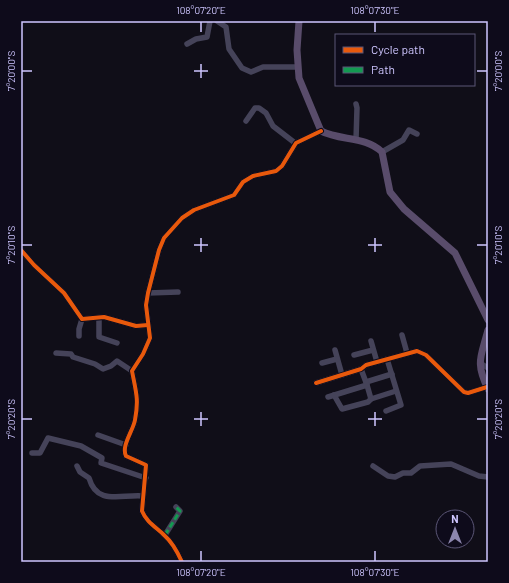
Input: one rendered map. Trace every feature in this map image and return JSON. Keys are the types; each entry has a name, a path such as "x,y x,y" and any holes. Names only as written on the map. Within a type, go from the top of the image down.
{"main road":[{"path":"299,21 297,67 321,131 329,135 356,140 372,145 382,152 390,192 404,209 455,253 488,320"},
{"path":"488,330 480,363 480,373 488,388"}],"street":[{"path":"187,44 196,39 207,37 208,21"},
{"path":"217,21 226,27 232,60 242,68 251,72 263,67 297,67"},
{"path":"356,104 356,140"},
{"path":"246,121 255,108 259,108 266,113 274,126 295,143"},
{"path":"382,152 403,140 409,130 417,134"},
{"path":"182,562 178,552 165,536 145,518 142,511 146,465 126,456 124,451 135,421 138,402 132,371 150,338 146,305 158,250 164,238 182,218 194,210 234,195 243,182 252,176 276,171 282,166 295,143 321,131"},
{"path":"21,250 34,265 64,293 82,319"},
{"path":"148,292 178,292"},
{"path":"82,319 99,319 104,317 136,326 148,325"},
{"path":"80,336 79,329 82,319"},
{"path":"99,319 99,337 117,343"},
{"path":"402,335 407,352"},
{"path":"371,341 377,362"},
{"path":"335,350 342,375"},
{"path":"354,355 373,350"},
{"path":"316,383 361,369 362,367 407,352 422,352 464,392 468,393 488,388"},
{"path":"56,353 71,354 73,357 95,364 103,369 111,366 117,361 132,371"},
{"path":"322,363 337,359"},
{"path":"386,411 400,406 388,359"},
{"path":"480,363 488,368"},
{"path":"361,369 371,399"},
{"path":"328,397 392,374"},
{"path":"334,395 343,410 368,402 371,399 396,390"},
{"path":"98,435 126,445"},
{"path":"32,454 40,453 48,438 81,446 102,458 101,463 146,478"},
{"path":"373,466 388,476 395,477 403,473 411,473 421,466 450,464 479,476 488,477"},
{"path":"77,466 80,472 90,478 93,489 102,495 115,497 130,494 143,496"},
{"path":"165,536 180,511 180,509 176,507"}],"marked path":[{"path":"165,535 180,511 176,507"}],"cycle path":[{"path":"182,562 170,541 149,522 142,511 146,465 126,456 125,452 126,443 134,424 137,406 132,371 143,354 150,338 146,305 159,250 164,238 182,218 194,210 234,195 243,182 253,176 276,171 282,166 296,143 321,131"},
{"path":"21,250 34,265 64,293 82,319 104,317 136,326 148,325"},
{"path":"316,383 361,369 366,365 417,351 426,355 464,392 468,393 487,387"}]}
